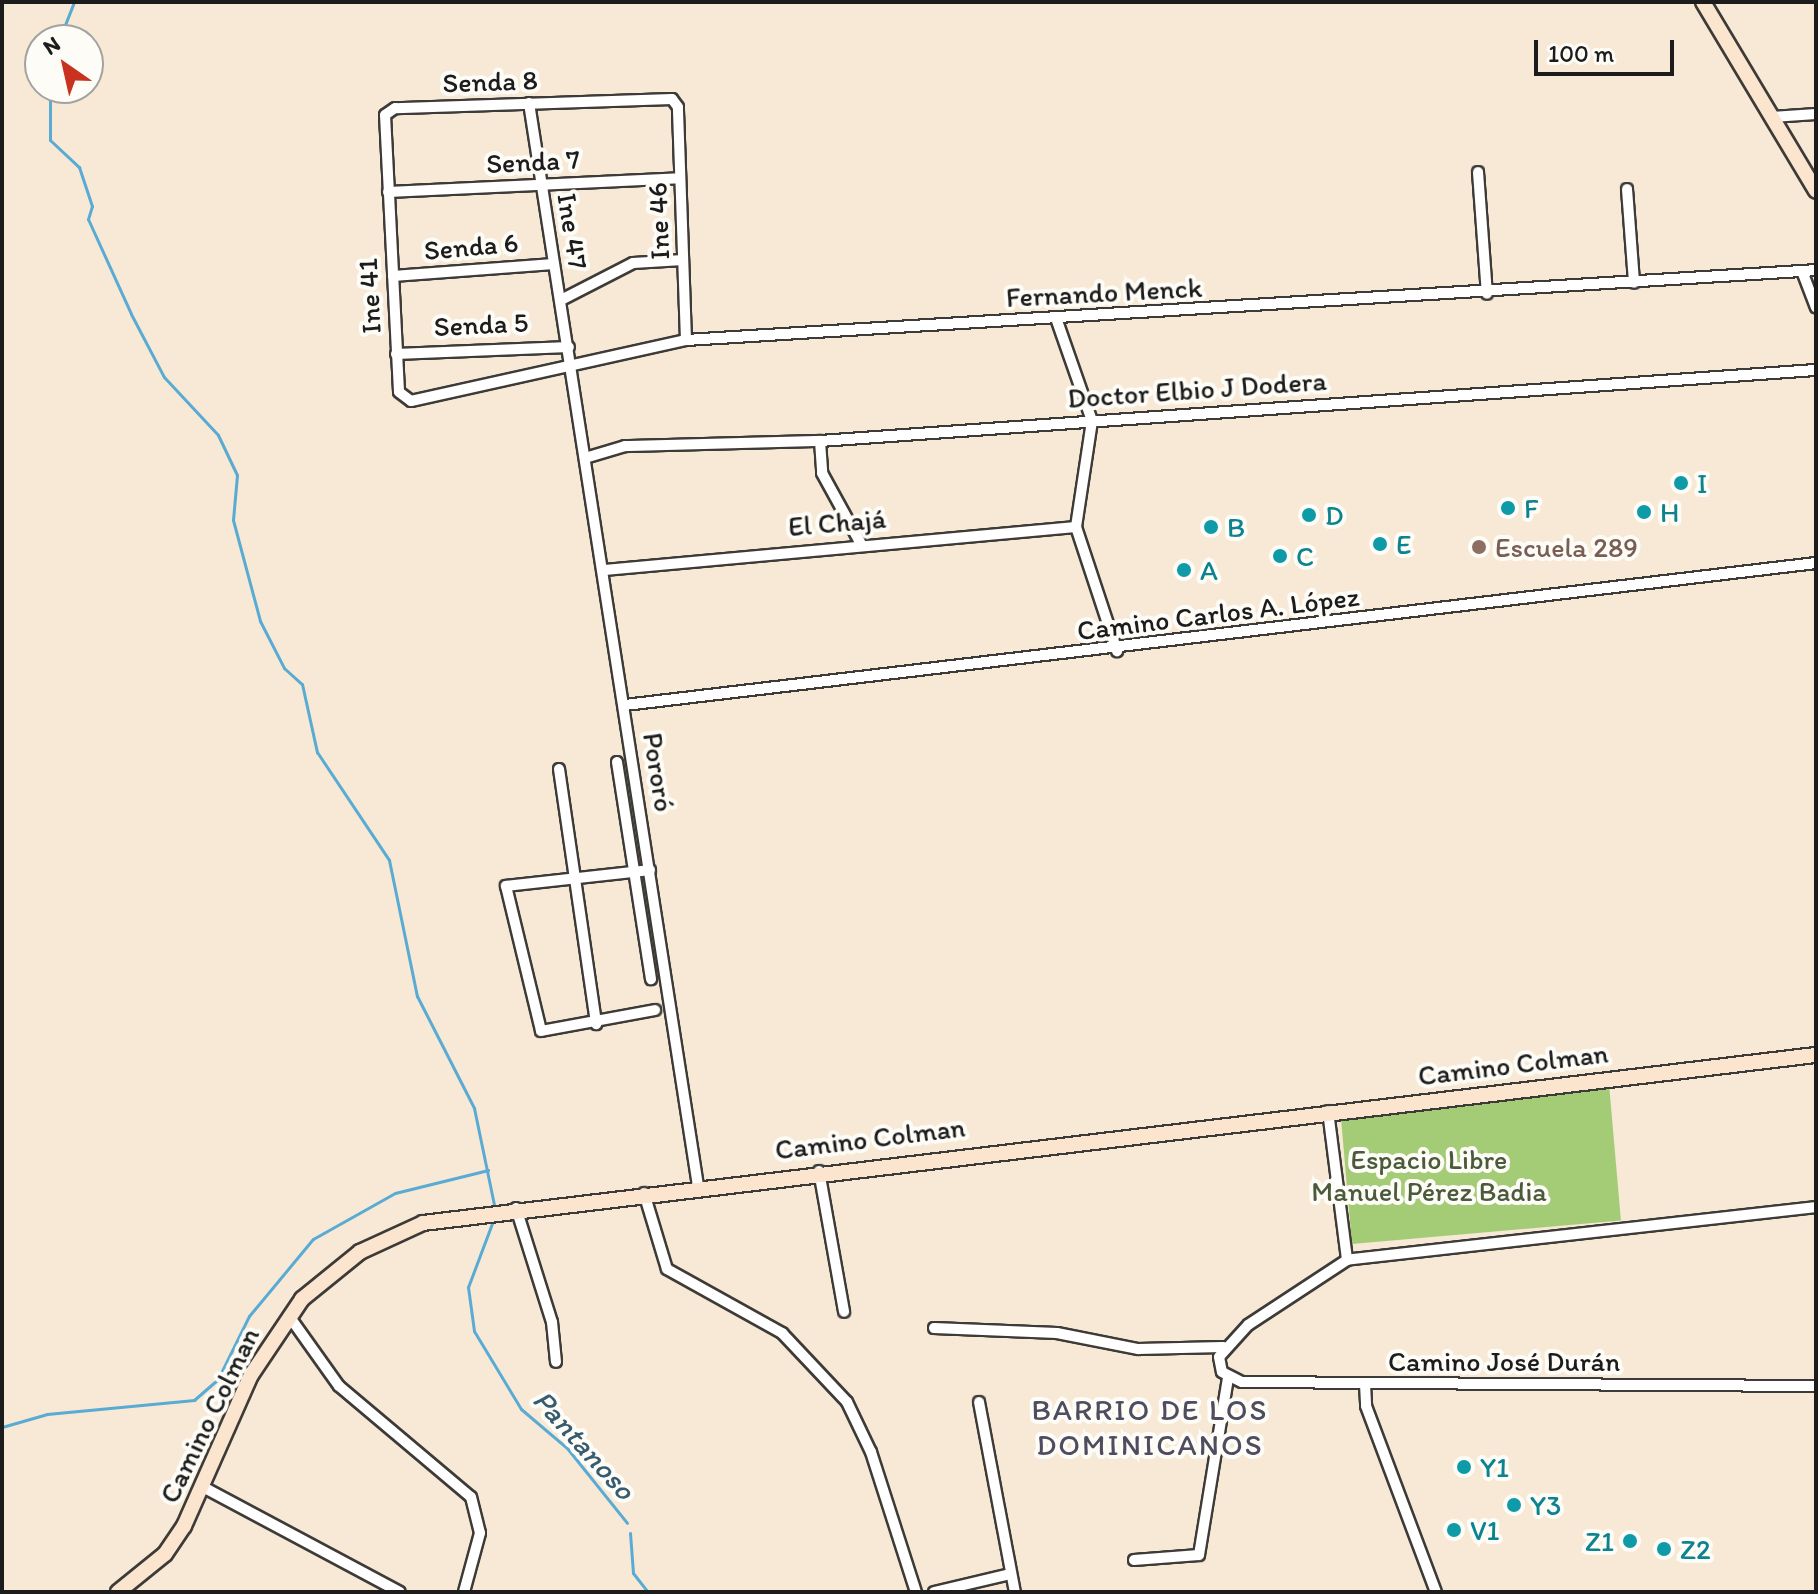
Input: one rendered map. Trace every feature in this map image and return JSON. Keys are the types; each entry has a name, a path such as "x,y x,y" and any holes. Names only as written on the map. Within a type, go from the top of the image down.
{"street":[{"path":"1703,2 1816,191"},
{"name":"Senda 8","path":"388,192 389,111 529,103 676,103"},
{"name":"Ine 47","path":"529,103 570,366"},
{"name":"Ine 46","path":"676,103 686,340"},
{"path":"1772,117 1816,114"},
{"path":"1478,172 1487,294"},
{"name":"Senda 7","path":"388,192 680,178"},
{"path":"1627,189 1634,283"},
{"name":"Ine 41","path":"388,192 396,354 402,397"},
{"path":"561,300 633,263 683,260"},
{"name":"Senda 6","path":"393,276 554,264"},
{"name":"Fernando Menck","path":"402,397 570,366 686,340 1487,294 1816,270"},
{"path":"1802,271 1816,307"},
{"path":"1056,318 1092,421 1076,527 1117,651"},
{"name":"Senda 5","path":"396,354 569,347"},
{"name":"Pororó","path":"570,366 698,1186"},
{"name":"Doctor Elbio J Dodera","path":"585,458 625,446 820,441 1816,370"},
{"path":"820,441 822,473 861,544"},
{"name":"El Chajá","path":"604,570 861,544 1076,527"},
{"name":"Camino Carlos A. López","path":"625,705 1117,651 1816,563"},
{"path":"617,762 651,979"},
{"path":"559,769 577,873 596,1024"},
{"path":"650,870 577,873 512,881 507,894 538,1027 546,1032 655,1010"},
{"name":"Camino Colman","path":"118,1592 165,1554 203,1487 251,1375 289,1316 317,1283 374,1243 423,1223 516,1208 819,1170 1816,1055"},
{"path":"1328,1111 1347,1260"},
{"path":"819,1170 844,1312"},
{"path":"644,1193 667,1269 738,1307 797,1344 847,1402 871,1452 916,1592"},
{"path":"934,1328 1057,1333 1138,1349 1223,1347 1347,1260 1816,1207"},
{"path":"516,1208 552,1322 556,1362"},
{"path":"289,1316 339,1386 471,1497 480,1533 464,1592"},
{"path":"1134,1560 1199,1555 1228,1378 1219,1364 1223,1347"},
{"name":"Camino José Durán","path":"1228,1378 1365,1384 1816,1386"},
{"path":"1365,1384 1366,1406 1436,1592"},
{"path":"979,1402 996,1472 1015,1592"},
{"path":"203,1487 400,1592"},
{"path":"934,1592 1011,1574"}],"green space":[{"name":"Espacio Libre Manuel Pérez Badia","path":"1609,1084 1621,1220 1352,1244 1340,1108"}],"waterway":[{"path":"65,24 74,2"},
{"path":"50,104 50,140 79,167 92,206 88,219 131,314 164,377 218,435 237,475 233,520 260,621 284,668 302,684 317,752 389,860 417,996 474,1108 494,1205"},
{"path":"2,1427 47,1414 194,1400 218,1379 249,1316 313,1239 395,1193 488,1170"},
{"name":"Pantanoso","path":"494,1218 468,1287 474,1331 521,1409 567,1448 627,1523"},
{"name":"Pantanoso","path":"630,1533 633,1573 648,1592"}],"place":[{"name":"I","path":"1681,483"},
{"name":"F","path":"1508,508"},
{"name":"H","path":"1644,512"},
{"name":"D","path":"1309,515"},
{"name":"B","path":"1211,527"},
{"name":"E","path":"1380,544"},
{"name":"Escuela 289","path":"1479,547"},
{"name":"C","path":"1280,556"},
{"name":"A","path":"1184,570"},
{"name":"Y1","path":"1464,1467"},
{"name":"Y3","path":"1514,1505"},
{"name":"V1","path":"1454,1530"},
{"name":"Z1","path":"1630,1541"},
{"name":"Z2","path":"1664,1549"}],"district":[{"name":"BARRIO DE LOS DOMINICANOS","path":"1150,1427"}]}
